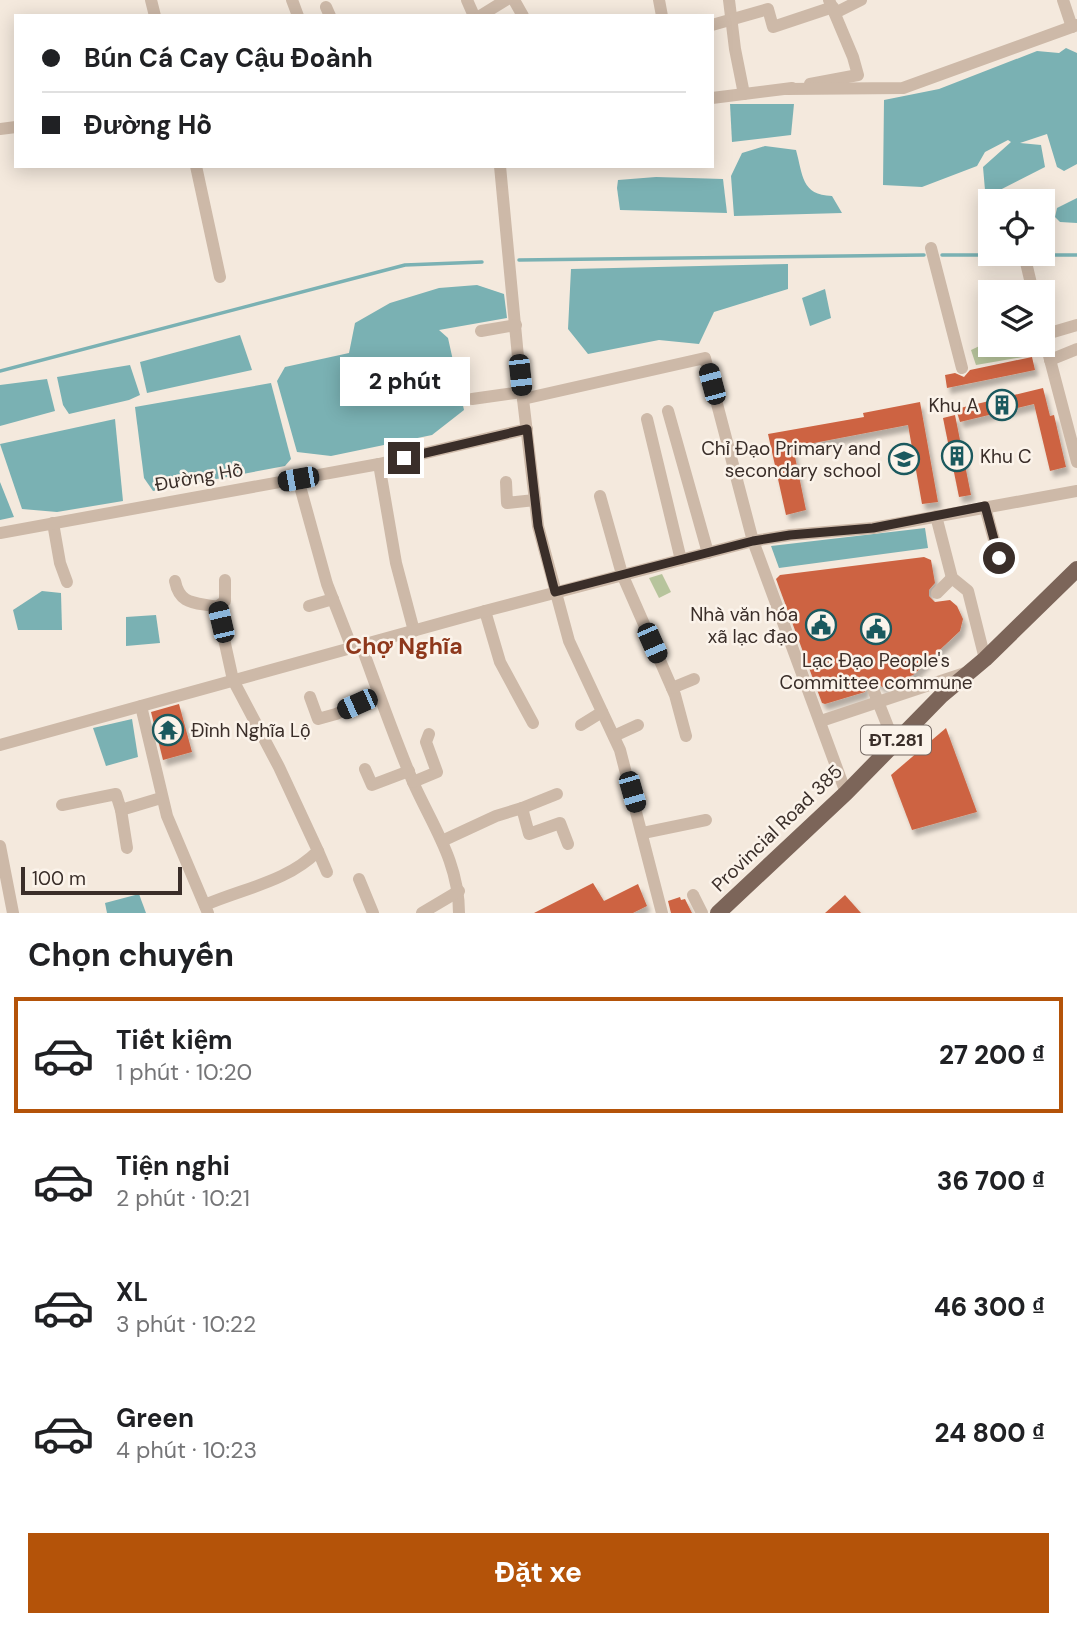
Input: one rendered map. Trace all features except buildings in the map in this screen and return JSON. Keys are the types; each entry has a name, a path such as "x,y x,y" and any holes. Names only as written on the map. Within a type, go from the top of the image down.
{"main road":[{"name":"Provincial Road 385","path":"718,913 1077,569"}],"street":[{"path":"483,14 506,0"},
{"path":"729,0 744,94"},
{"path":"714,24 768,9 773,27 860,0"},
{"path":"786,89 888,90 917,85 1074,26 1063,0"},
{"path":"832,7 853,57 859,89"},
{"path":"714,98 786,89 858,75"},
{"path":"195,168 220,277"},
{"path":"500,168 538,526 569,641 620,750 662,913"},
{"path":"931,248 962,368"},
{"path":"481,331 516,325"},
{"path":"1055,331 1077,325"},
{"path":"1050,360 1077,349"},
{"path":"1049,357 1077,462"},
{"path":"472,399 523,396 705,358 753,541 846,793"},
{"path":"668,411 708,553"},
{"path":"648,419 681,560"},
{"name":"Đường Hồ","path":"0,533 379,464 527,429"},
{"path":"379,464 396,563 414,631"},
{"path":"298,479 333,598 379,695 411,777 456,875 459,913"},
{"path":"506,482 507,503 535,500"},
{"path":"0,745 555,592 753,541 840,524 873,528 985,506 1021,496 1077,491"},
{"path":"600,496 622,575 672,688 686,736"},
{"path":"985,506 999,558"},
{"path":"936,516 953,578 968,591 985,659"},
{"path":"53,523 60,563 67,582"},
{"path":"937,593 953,578"},
{"path":"175,581 177,593 188,601 217,607 225,601 226,580"},
{"path":"309,606 333,598"},
{"path":"217,607 233,680 279,767 327,872"},
{"path":"485,611 495,652 533,723"},
{"path":"821,721 969,671"},
{"path":"672,688 694,679"},
{"path":"873,690 894,742"},
{"path":"310,697 318,719 379,695"},
{"path":"142,706 161,798 207,909 236,891 280,878 304,865 318,851"},
{"path":"582,725 602,712"},
{"path":"614,736 638,725"},
{"path":"365,769 372,785 437,772 426,743 429,734"},
{"path":"62,805 116,794 127,848"},
{"path":"442,841 496,816 558,794"},
{"path":"121,810 161,798"},
{"path":"522,808 529,834 560,823 568,844"},
{"path":"643,833 706,820"},
{"path":"0,846 13,913"},
{"path":"359,879 373,913"},
{"path":"422,913 459,891"},
{"path":"693,895 702,913"}],"green space":[{"path":"978,347 978,357 1023,357 976,365 971,350"},
{"path":"662,574 671,592 659,598 649,578"}],"water":[{"path":"1066,48 1077,53 1077,164 1064,171 1057,167 1047,134 1020,143 1041,145 1045,167 1002,189 985,189 983,167 1011,142 1008,140 985,152 977,166 922,187 883,185 884,100 939,89 1037,51 1059,53"},
{"path":"730,104 794,104 791,135 732,142"},
{"path":"765,146 796,150 802,175 809,188 822,195 832,196 842,213 734,216 731,176 742,153"},
{"path":"656,177 723,179 727,213 620,210 618,180"},
{"path":"1077,198 1077,223 1060,222 1055,217 1057,208"},
{"path":"788,264 788,289 714,312 699,344 659,340 588,354 568,329 571,269"},
{"path":"477,285 504,294 507,318 439,330 448,338 464,410 432,435 331,456 297,452 277,381 285,367 349,353 355,323 390,303 439,288"},
{"path":"825,289 831,318 810,326 802,298"},
{"path":"240,335 252,370 147,393 140,362"},
{"path":"130,365 140,395 69,414 63,405 57,377"},
{"path":"47,379 55,411 0,426 0,385"},
{"path":"271,383 291,459 285,466 153,491 144,478 135,407"},
{"path":"115,419 123,501 57,512 22,509 0,444"},
{"path":"0,482 14,517 0,520"},
{"path":"925,528 928,548 779,568 771,546"},
{"path":"42,591 61,593 62,630 18,630 13,610"},
{"path":"156,615 160,643 126,646 126,617"},
{"path":"132,719 138,757 106,766 93,728"},
{"path":"139,894 146,913 107,913 105,903"}],"waterway":[{"path":"519,260 924,255"},
{"path":"942,255 978,255"},
{"path":"1055,255 1077,255"},
{"path":"0,371 405,265 482,262"}],"place":[{"name":"Khu A","path":"1002,405"},
{"name":"Khu C","path":"957,456"},
{"name":"Chỉ Đạo Primary and secondary school","path":"904,459"},
{"name":"Nhà văn hóa xã lạc đạo","path":"821,625"},
{"name":"Lạc Đạo People's Committee commune","path":"876,629"},
{"name":"Đình Nghĩa Lộ","path":"168,730"}],"district":[{"name":"Chợ Nghĩa","path":"404,646"}],"route":[{"path":"404,458 527,429 538,526 555,592 753,541 873,528 985,506 999,558"}]}
